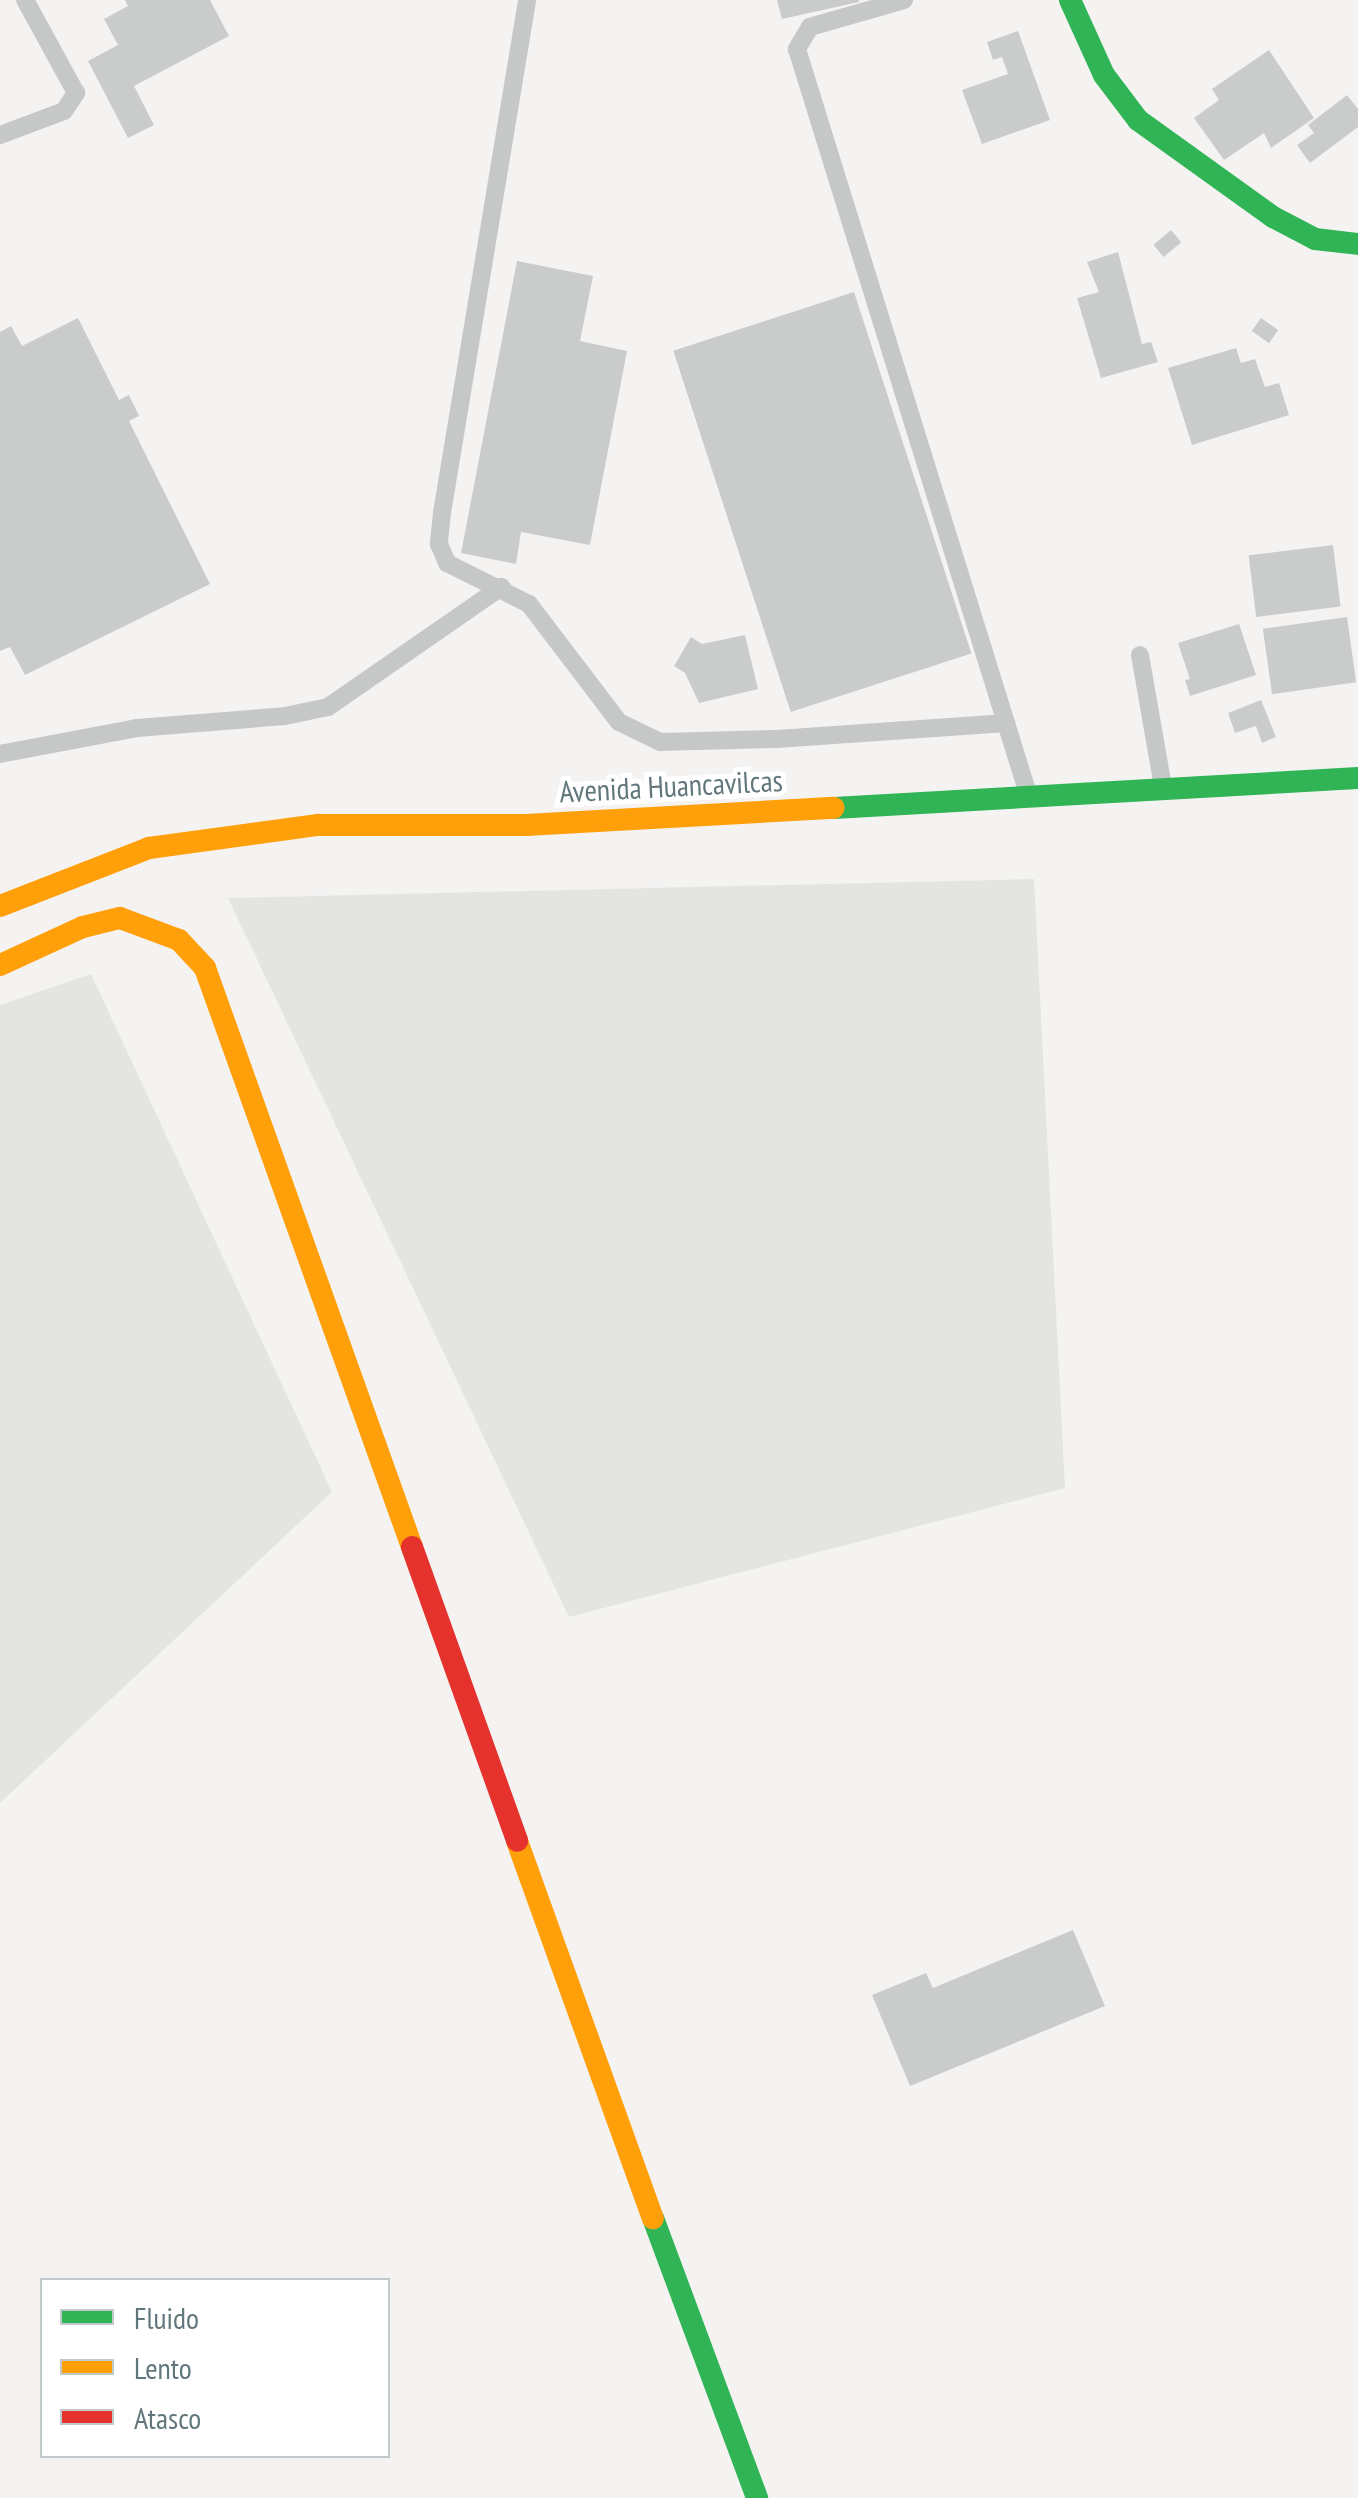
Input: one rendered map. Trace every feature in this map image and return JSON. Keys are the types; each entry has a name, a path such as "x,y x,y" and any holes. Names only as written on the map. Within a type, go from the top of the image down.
{"street":[{"path":"1070,0 1104,75 1138,120 1193,156 1273,218 1316,239 1358,244"},
{"name":"Avenida Huancavilcas","path":"0,906 148,848 318,825 526,824 1358,778"},
{"path":"0,964 82,927 120,918 179,940 205,968 590,2045 757,2498"}],"lane":[{"path":"0,135 64,111 76,93 26,0"},
{"path":"904,0 810,26 797,49 1028,795"},
{"path":"527,1 439,544 448,563 462,574 501,587 544,618 620,722 660,742 777,740 1006,723"},
{"path":"0,754 137,728 284,716 328,707 501,587"},
{"path":"1140,655 1164,788"}],"shaded area":[{"path":"1034,879 1065,1488 569,1617 228,898"},
{"path":"91,974 332,1492 0,1803 0,1005"}],"building":[{"path":"125,0 210,0 229,36 134,86 154,125 128,138 88,61 118,45 104,19 128,6"},
{"path":"777,0 859,0 859,2 782,19"},
{"path":"1018,31 1050,120 982,144 962,90 1008,74 1002,57 993,60 987,42"},
{"path":"1269,50 1314,118 1271,148 1264,133 1224,160 1194,118 1219,100 1212,89"},
{"path":"1347,95 1358,109 1358,127 1310,163 1297,145 1314,133 1308,125"},
{"path":"1171,230 1181,242 1164,257 1153,245"},
{"path":"1118,252 1142,344 1151,342 1158,362 1101,378 1077,298 1099,292 1087,262"},
{"path":"517,261 593,276 580,341 627,351 590,545 521,532 516,564 461,553"},
{"path":"854,292 971,653 791,712 673,351"},
{"path":"78,318 119,400 129,395 139,416 129,421 210,584 25,675 10,647 0,651 0,332 11,326 22,346"},
{"path":"1261,318 1278,330 1269,343 1252,331"},
{"path":"1236,348 1241,363 1255,359 1265,387 1279,383 1289,415 1192,445 1168,368"},
{"path":"1333,545 1341,607 1256,617 1249,555"},
{"path":"1347,617 1356,682 1272,694 1263,629"},
{"path":"1239,624 1256,675 1190,696 1185,680 1190,679 1178,643"},
{"path":"745,635 758,689 699,703 685,673 674,666 691,637 702,644"},
{"path":"1261,700 1276,737 1262,743 1256,726 1235,733 1228,713"},
{"path":"1073,1930 1105,2006 910,2086 872,1995 926,1973 933,1988"}],"traffic: fast":[{"path":"1070,0 1104,75 1138,120 1273,217 1315,239 1358,244"},
{"path":"834,808 1358,778"},
{"path":"653,2218 757,2498"}],"traffic: slow":[{"path":"0,906 149,848 318,825 526,825 834,808"},
{"path":"0,965 83,927 120,918 179,940 205,968 412,1547"},
{"path":"517,1841 653,2218"}],"traffic: jam":[{"path":"412,1547 517,1841"}]}
